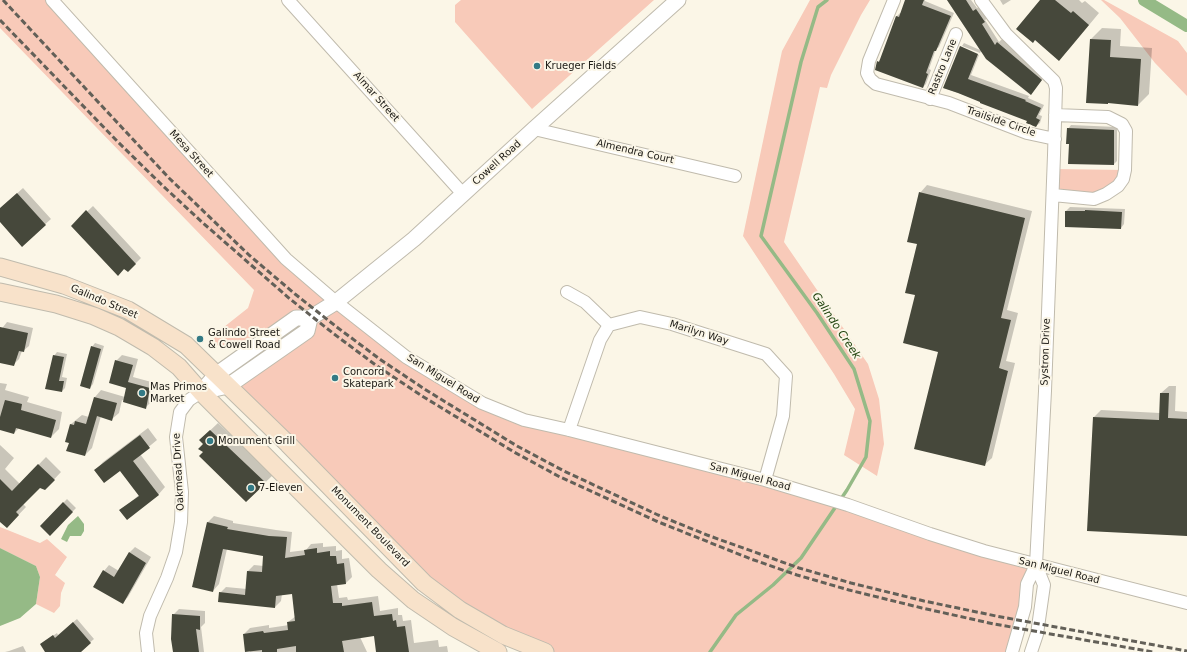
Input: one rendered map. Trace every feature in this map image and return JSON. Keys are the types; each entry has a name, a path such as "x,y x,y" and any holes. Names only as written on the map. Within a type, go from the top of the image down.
{"main road":[{"name":"Galindo Street","path":"0,267 64,284 128,310 186,345 216,374"},
{"name":"Galindo Street","path":"0,292 56,304 94,316 119,328 153,347 174,363 201,392"},
{"name":"Monument Boulevard","path":"216,374 288,444 424,583 460,610 503,634 545,652"},
{"path":"201,392 412,600 453,627 498,652"}],"street":[{"name":"Mesa Street","path":"52,0 286,259 336,302"},
{"name":"Almar Street","path":"288,0 463,194"},
{"name":"Cowell Road","path":"201,392 216,374 296,318 310,318 336,302 414,240 534,129 678,0"},
{"name":"Trailside Circle","path":"894,0 869,62 867,72 870,79 876,84 949,104 1027,133 1055,139"},
{"path":"981,0 1006,34 1054,81 1056,88 1055,139"},
{"name":"Rastro Lane","path":"930,99 956,34"},
{"path":"1053,195 1094,199 1106,194 1118,186 1123,179 1125,170 1126,131 1122,124 1108,117 1055,115"},
{"name":"Almendra Court","path":"534,129 735,176"},
{"name":"Systron Drive","path":"1012,652 1025,607 1027,584 1036,565 1055,139"},
{"path":"567,292 585,302 609,325 600,340 569,430"},
{"name":"San Miguel Road","path":"336,302 406,357 482,404 524,420 569,430 764,480 848,505 984,551 1187,603"},
{"name":"Marilyn Way","path":"609,325 640,317 672,324 766,354 786,376 783,416 764,480"},
{"path":"201,392 228,386 307,331 310,318"},
{"name":"Oakmead Drive","path":"146,652 146,634 150,616 167,578 176,552 181,522 182,492 176,437 180,412 189,400 201,392"},
{"name":"Systron Drive","path":"1031,652 1038,634 1044,585 1036,565"}],"shaded area":[{"path":"0,0 52,0 286,259 336,302 482,403 765,480 1036,565 1012,652 545,652 460,610 228,386 244,375 310,319 261,334 240,345 223,346 209,344 224,327 248,308 254,290 0,28"},
{"name":"Krueger Fields","path":"461,0 654,0 532,109 455,22 455,5"},
{"path":"810,0 870,0 831,75 827,88 820,87 784,242 868,364 879,399 884,444 877,476 844,455 855,409 834,374 743,236 782,51"},
{"path":"1101,0 1104,0 1178,41 1187,53 1187,96 1155,63 1120,18"},
{"path":"1054,169 1125,170 1106,194 1053,195"},
{"path":"78,516 84,524 84,531 81,536 70,536 67,542 61,539 68,525"},
{"path":"0,527 40,543 47,539 67,557 55,575 65,583 61,593 60,606 54,613 36,604 40,577 36,566 0,548"},
{"path":"0,548 36,566 40,577 36,604 20,618 0,626"}],"building":[{"path":"905,0 924,0 922,5 951,16 936,51 934,51 926,73 928,74 923,88 875,70 877,61 879,62 896,16 899,17"},
{"path":"947,0 966,0 973,11 976,9 985,22 982,24 995,45 997,42 1042,80 1031,95 986,59"},
{"path":"1040,0 1055,0 1071,13 1073,11 1089,25 1059,61 1035,40 1033,43 1016,29"},
{"path":"1090,39 1111,40 1110,57 1141,59 1138,106 1108,103 1086,103"},
{"path":"960,46 978,54 968,79 1026,100 1025,101 1041,108 1036,118 1040,120 1036,127 1026,123 1027,121 943,88"},
{"path":"1067,128 1114,130 1114,165 1068,164 1069,144 1066,144"},
{"path":"919,192 1025,218 1001,318 1011,320 999,368 1008,371 985,466 914,449 938,352 903,343 915,295 905,293 917,244 907,242"},
{"path":"17,193 46,225 22,247 0,222 0,208"},
{"path":"86,210 136,264 128,272 124,269 118,276 71,226"},
{"path":"1085,210 1122,212 1121,229 1065,227 1065,211"},
{"path":"0,327 28,333 24,352 19,351 14,366 0,363"},
{"path":"91,346 101,349 90,389 80,386"},
{"path":"53,355 64,357 59,381 64,381 62,392 45,389"},
{"path":"115,360 133,365 128,382 150,388 146,409 123,402 126,388 109,383"},
{"path":"1160,393 1169,393 1168,418 1187,419 1187,536 1087,531 1093,417 1159,420"},
{"path":"94,397 117,403 112,421 97,416 85,456 66,451 69,443 65,442 70,424 74,425 75,421 86,424"},
{"path":"5,400 22,404 21,410 56,420 51,438 16,428 14,434 0,430 0,417"},
{"path":"210,430 266,483 246,502 199,456 203,452 198,449 203,444 199,440"},
{"path":"140,435 150,448 133,461 159,495 127,520 119,510 139,496 120,471 104,483 94,470"},
{"path":"38,464 55,480 45,490 40,488 16,512 19,515 7,528 0,522 0,479 12,491"},
{"path":"63,502 73,512 50,536 40,526"},
{"path":"207,522 228,527 227,529 269,536 287,537 285,558 305,555 304,550 317,548 317,553 330,551 330,556 336,556 337,564 344,563 346,584 331,586 333,603 342,603 342,606 372,602 374,616 392,614 393,621 396,620 397,627 405,626 409,652 376,652 374,636 342,641 344,652 296,652 296,646 277,649 277,652 262,652 262,650 245,652 243,634 263,631 264,633 288,630 287,622 295,621 292,594 276,596 275,608 218,602 219,592 245,595 247,571 262,572 263,556 223,549 213,592 192,587"},
{"path":"129,552 146,563 123,604 93,587 103,570 114,577"},
{"path":"172,614 200,616 200,630 196,629 199,652 173,652 171,639"},
{"path":"73,622 91,643 81,652 45,652 40,644 53,635 55,638"}],"waterway":[{"name":"Galindo Creek","path":"710,652 736,615 773,585 801,558 847,490 866,457 870,421 854,369 817,313 761,236 801,62 818,7 827,0"},
{"path":"1144,0 1187,26"}],"railway":[{"path":"3,0 169,178 249,255 295,294 381,360 426,390 517,446 564,471 658,515 707,535 799,568 851,583 924,601 996,616 1187,651"},
{"path":"0,20 118,142 163,186 290,299 377,366 422,396 514,452 560,477 656,521 751,559 797,575 849,590 994,624 1153,652"}],"place":[{"name":"Krueger Fields","path":"537,66"},
{"name":"Galindo Street & Cowell Road","path":"200,339"},
{"name":"Concord Skatepark","path":"335,378"},
{"name":"Mas Primos Market","path":"142,393"},
{"name":"Monument Grill","path":"210,441"},
{"name":"7-Eleven","path":"251,488"}]}
